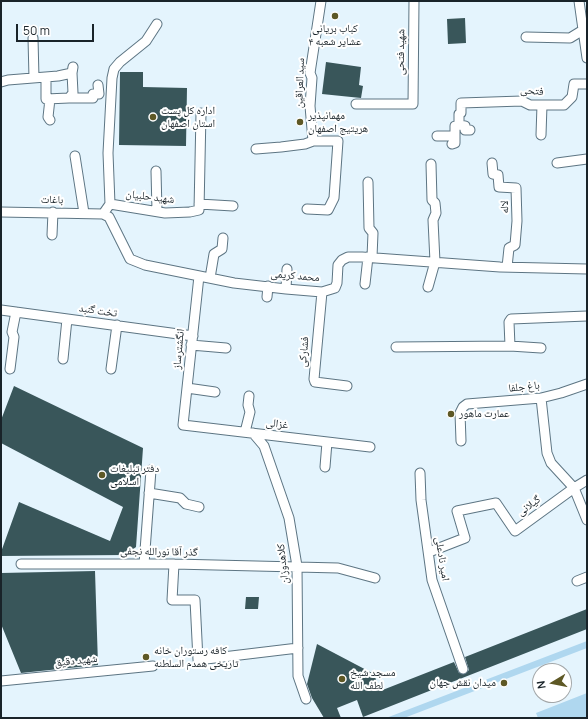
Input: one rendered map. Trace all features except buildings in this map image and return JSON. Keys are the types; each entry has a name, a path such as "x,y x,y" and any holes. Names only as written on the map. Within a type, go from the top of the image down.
{"street":[{"name":"سید العراقین","path":"313,141 310,106 312,78 310,73 321,1"},
{"name":"شهید فتحی","path":"356,104 413,104 414,1"},
{"path":"579,1 587,58"},
{"path":"110,204 108,152 112,78 114,69 146,41 157,24"},
{"path":"526,37 570,38 583,30"},
{"path":"33,38 34,78"},
{"path":"1,82 8,80 58,76 72,70 73,94 71,101"},
{"path":"46,77 46,98 50,99 71,101 93,98 93,94 99,94 98,85"},
{"name":"فتحی","path":"459,125 461,103 522,102 530,105 564,105 572,97 574,84 587,84"},
{"path":"50,99 48,117 50,120"},
{"path":"541,135 542,105"},
{"path":"199,207 201,113"},
{"path":"437,136 453,140 455,126 459,125 465,126 466,130 470,130"},
{"path":"256,149 305,144 313,141 338,141 334,198 328,210 307,209"},
{"path":"75,156 84,213"},
{"path":"557,163 587,159"},
{"name":"لاله","path":"492,163 493,174 498,176 499,187 516,188 517,221 515,245 509,248 507,267"},
{"path":"428,287 435,262 433,220 436,213 435,203 432,200 432,164"},
{"path":"156,170 157,211"},
{"path":"366,284 373,233 369,228 368,182"},
{"name":"شهید حلبیان","path":"102,214 110,204 179,213 199,207 233,206"},
{"name":"باغات","path":"1,212 102,214"},
{"path":"52,235 53,212"},
{"name":"محمد کریمی","path":"102,214 109,217 130,259 146,265 234,283 322,292 335,288 337,283 338,265 342,260 348,257 370,257 507,267 587,270"},
{"path":"210,278 214,254 222,249 223,238"},
{"path":"286,289 287,269"},
{"name":"انگشترساز","path":"182,425 199,276"},
{"path":"267,297 268,286"},
{"name":"فشارکی","path":"322,292 314,382 347,386"},
{"name":"تخت گنبد","path":"1,310 193,336"},
{"path":"10,369 14,337 12,332 16,312"},
{"path":"510,346 509,322 512,318 587,316"},
{"path":"63,359 67,319"},
{"path":"111,370 118,325"},
{"path":"192,345 226,348"},
{"path":"396,347 510,346 540,348"},
{"name":"باغ جلفا","path":"461,441 460,413 463,407 467,404 541,398 561,394 587,384"},
{"path":"187,388 215,392"},
{"path":"249,396 249,433"},
{"path":"541,398 547,453 551,463 574,488 587,520"},
{"name":"غزالی","path":"182,425 370,446"},
{"name":"کلاهدوزان","path":"249,433 264,446 289,518 297,566 299,616 298,676 306,699"},
{"path":"325,467 327,442"},
{"path":"144,564 151,470"},
{"name":"امیر نادعلی","path":"420,473 421,500 432,580 463,669"},
{"path":"574,488 587,480"},
{"name":"گیلانی","path":"428,552 465,538 457,511 496,503 515,531 574,488"},
{"path":"149,493 180,498 186,504 199,507"},
{"name":"گذر آقا نورالله نجفی","path":"21,564 297,566"},
{"path":"174,564 172,600 195,600 198,660 298,648"},
{"path":"297,566 338,568 375,578"},
{"path":"577,581 587,577"},
{"name":"شهید دقیق","path":"1,681 153,666"}],"shaded area":[{"path":"587,641 587,648 548,663 532,663 532,669 404,718 386,718"},
{"path":"587,693 587,718 538,718 536,713 562,703 572,703 572,699"}],"place":[{"name":"کباب بریانی عشایر شعبه ۴","path":"335,16"},
{"name":"اداره کل پست استان اصفهان","path":"153,117"},
{"name":"مهمانپذیر هریتیج اصفهان","path":"300,122"},
{"name":"عمارت ماهور","path":"451,414"},
{"name":"دفتر تبلیغات اسلامی","path":"102,475"},
{"name":"کافه رستوران خانه تاریخی همدم السلطنه","path":"146,657"},
{"name":"مسجد شیخ لطف الله","path":"342,679"},
{"name":"میدان نقش جهان","path":"504,683"}]}
